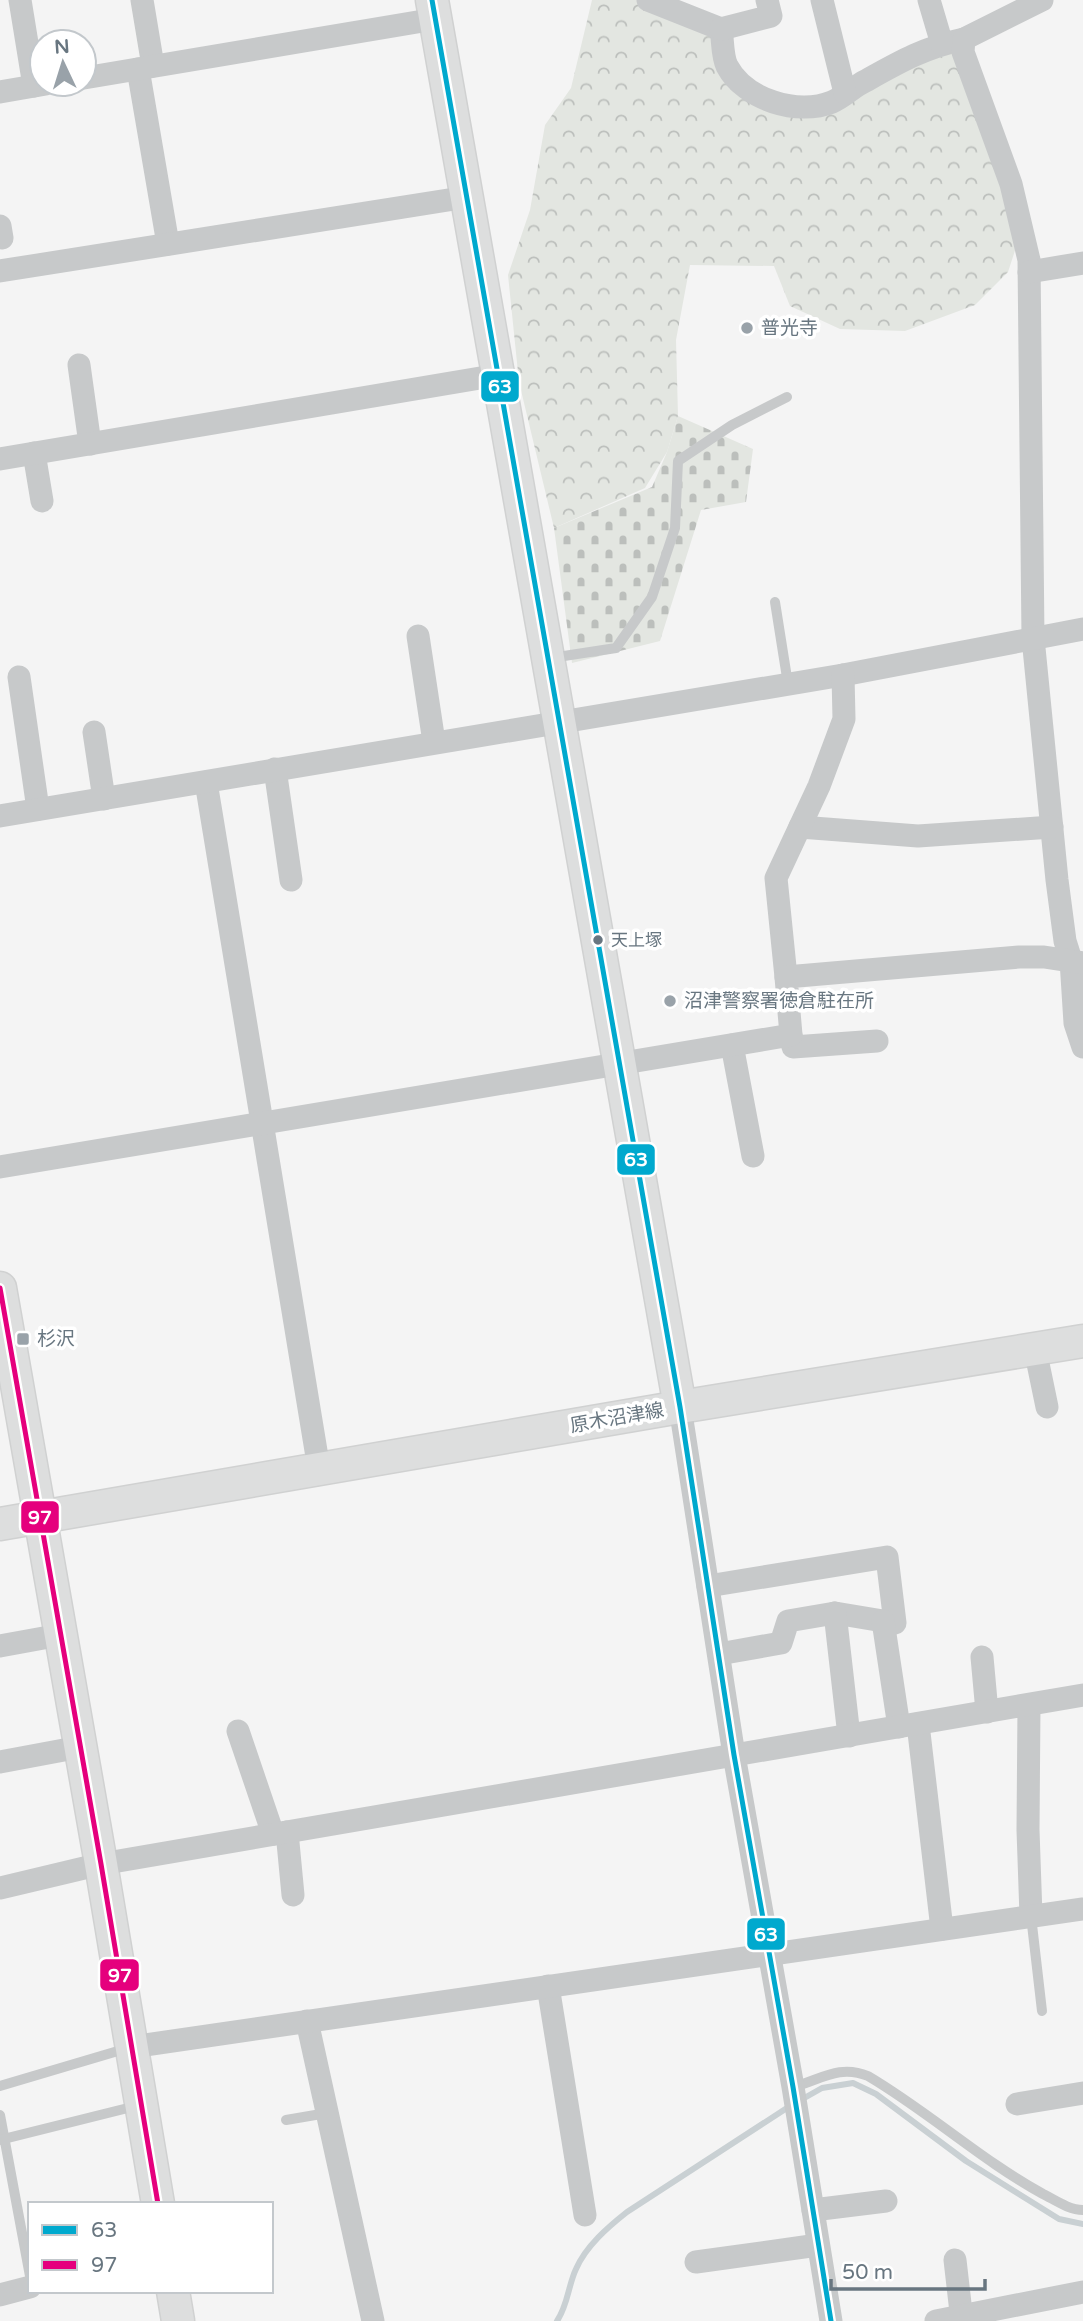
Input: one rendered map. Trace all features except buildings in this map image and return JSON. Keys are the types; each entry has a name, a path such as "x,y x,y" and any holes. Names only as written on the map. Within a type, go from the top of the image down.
{"main road":[{"name":"原木沼津線","path":"0,1524 680,1407 434,9"},
{"path":"0,1288 102,1864 158,2202"},
{"path":"680,1407 1034,1349 1082,1348"},
{"path":"173,2293 178,2321"}],"street":[{"path":"20,0 28,34"},
{"path":"142,0 146,68 167,244"},
{"path":"648,0 721,29 771,16 767,0"},
{"path":"822,0 845,93"},
{"path":"929,0 953,42 963,52 1011,184 1029,260 1033,638 1065,941 1077,962 1075,1023 1083,1047"},
{"path":"721,29 727,66 746,88 765,100 793,106 815,105 833,102 916,53 953,42 1042,0"},
{"path":"98,76 434,9"},
{"path":"0,92 28,87"},
{"path":"0,271 467,197"},
{"path":"1029,272 1083,263"},
{"path":"79,365 90,444"},
{"path":"0,459 498,375"},
{"path":"34,453 42,501"},
{"path":"0,816 843,675 1083,629"},
{"path":"418,636 434,743"},
{"path":"0,1167 791,1035 776,878 819,786 844,719 843,675"},
{"path":"19,677 38,809"},
{"path":"94,732 104,799"},
{"path":"275,769 291,880"},
{"path":"206,782 319,1469"},
{"path":"800,827 918,836 1052,827"},
{"path":"786,977 1019,957 1077,962"},
{"path":"790,1030 793,1047 877,1041"},
{"path":"732,1045 753,1156"},
{"path":"1034,1349 1047,1407"},
{"path":"680,1407 734,1755 799,2117 831,2321"},
{"path":"708,1586 887,1557 895,1623 835,1613 788,1621 781,1643 719,1654"},
{"path":"835,1613 849,1736"},
{"path":"883,1621 909,1725 942,1929"},
{"path":"0,1646 60,1635"},
{"path":"982,1657 987,1712"},
{"path":"0,1888 102,1864 1083,1695"},
{"path":"1029,1705 1028,1830 1031,1916"},
{"path":"237,1731 280,1833 292,1895"},
{"path":"0,1762 80,1747"},
{"path":"131,2047 1083,1909"},
{"path":"548,1986 585,2215"},
{"path":"307,2021 373,2321"},
{"path":"1017,2104 1083,2093"},
{"path":"813,2210 886,2201"},
{"path":"696,2262 818,2245"},
{"path":"955,2260 961,2318"},
{"path":"0,2295 28,2288"},
{"path":"936,2321 1083,2292"}],"lane":[{"path":"548,658 616,648 652,597 675,528 678,461 732,425 787,397"},
{"path":"775,602 788,684"},
{"path":"1031,1916 1042,2011"},
{"path":"0,2085 131,2047"},
{"path":"794,2089 838,2071 868,2076 998,2167 1059,2202 1083,2210"},
{"path":"2,2139 141,2105"},
{"path":"286,2120 327,2113"},
{"path":"0,2115 2,2139 28,2266"}],"green space":[{"path":"592,0 643,0 721,29 746,88 793,106 845,93 907,58 963,52 1022,229 1008,272 975,305 905,331 840,329 790,306 774,266 690,265 676,340 678,416 667,452 645,488 554,528 519,382 508,275 530,210 545,125 571,88"},
{"path":"678,416 753,449 746,502 701,510 660,641 572,663 554,528 652,487"}],"waterway":[{"path":"799,2101 822,2088 853,2083 876,2094 966,2161 1059,2219 1083,2224"},
{"path":"557,2321 580,2261 605,2231 627,2212 790,2106"}],"transit line":[{"name":"63","path":"432,0 680,1407 734,1755 831,2321"},
{"name":"97","path":"0,1288 158,2202"}],"place":[{"name":"普光寺","path":"747,328"},
{"name":"天上塚","path":"598,940"},
{"name":"沼津警察署徳倉駐在所","path":"670,1001"},
{"name":"杉沢","path":"23,1339"}]}
